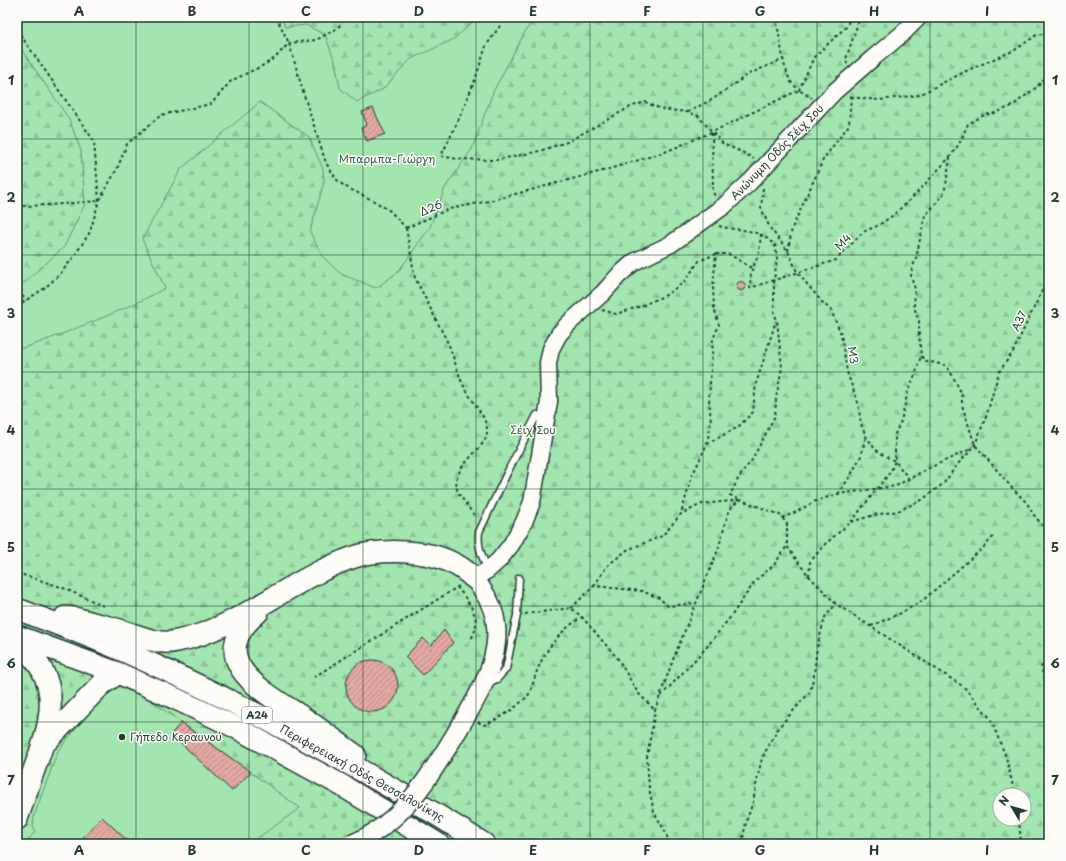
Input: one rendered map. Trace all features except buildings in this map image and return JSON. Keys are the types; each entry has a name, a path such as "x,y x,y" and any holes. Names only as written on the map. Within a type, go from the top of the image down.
{"highway":[{"path":"26,613 68,617 106,626 147,639 175,642 211,632 310,576 352,558 371,553 423,553 442,558 462,568 473,578"},
{"path":"279,594 248,621 240,634 236,644 236,654 243,673 266,693 318,727 379,773 405,795"},
{"name":"Περιφερειακή Οδός Θεσσαλονίκης","path":"26,613 120,649 192,683 287,731 405,795 484,844"},
{"name":"Περιφερειακή Οδός Θεσσαλονίκης","path":"17,636 118,673 235,727 341,785 438,844"},
{"path":"17,643 28,652 43,670 50,694 51,708 44,743 17,819"},
{"path":"44,743 102,684 118,673"}],"main road":[{"path":"352,844 364,838 386,823 407,804 418,791 434,769 462,724 484,684 492,662 496,639 495,618 489,600 473,578"}],"street":[{"name":"Ανώνυμη Οδός Σέιχ Σου","path":"473,578 499,560 511,545 524,522 532,502 549,402 548,363 550,349 559,334 634,262 671,244 719,210 766,166 822,104 902,34 919,17"}],"lane":[{"path":"473,578 479,550 478,540 480,532 509,469 537,415"},
{"path":"484,684 497,679 506,669 518,615 519,578"}],"path":[{"path":"276,17 289,43 326,163 337,180 344,186 376,202 390,211 406,228 415,278 449,345 462,383 484,418 487,428 487,436 484,442 461,468 457,477 456,487 459,494 475,516"},
{"path":"17,204 22,206 98,201 103,195 117,169 127,144 161,115 211,104 231,81 276,58 289,43 316,40 338,28 345,17"},
{"path":"508,17 504,20 486,46 475,80 458,121 441,156 457,159 496,160 536,152 567,142 630,107 645,102 661,109 687,112 698,116 723,144 742,152 766,166"},
{"path":"776,17 783,59 790,81 799,90 822,104"},
{"path":"799,90 814,57 846,28 851,17"},
{"path":"788,252 792,228 824,158 849,125 851,91 848,80 846,59 860,17"},
{"path":"17,30 94,141 98,201 90,232 73,258 60,274 45,288 17,306"},
{"path":"851,97 879,100 919,95 966,71 1015,50 1038,34 1049,35"},
{"path":"687,112 713,99 749,74 783,59"},
{"name":"M4","path":"753,269 751,273 750,288 836,260 864,232 879,225 892,216 912,198 950,157 959,144 968,124 984,115 995,113 1012,106 1037,87 1049,73"},
{"name":"Δ26","path":"406,228 449,209 606,170 665,152 712,132 799,90"},
{"path":"659,698 706,648 732,615 756,580 774,565 787,546 787,524 780,515 730,496 739,477 752,460 774,416 782,368 777,320 774,312 774,280 777,259 775,245 760,234 719,226 718,202 713,192 712,132"},
{"path":"809,576 810,562 824,545 851,522 891,470 895,461 895,434 901,421 908,390 921,356 919,321 914,307 915,289 911,276 912,269 916,258 925,216 943,195 950,157"},
{"name":"M3","path":"766,166 761,208 770,228 788,252 797,272 822,302 831,310 841,334 847,372 858,404 861,424 866,436 875,449 895,461 909,479"},
{"path":"587,307 616,314 641,306 666,295 684,282 699,261 716,254 730,254 753,269 759,253 760,234"},
{"path":"681,514 692,476 707,444 711,422 709,399 713,339 719,325 714,308 713,287 716,254"},
{"name":"Α37","path":"974,446 986,417 1000,372 1013,352 1049,276"},
{"path":"17,292 27,300"},
{"path":"707,444 738,427 753,412 756,384 777,320"},
{"path":"921,356 926,361 945,365 950,371 962,394 962,405 974,446 1027,503 1033,514 1049,534"},
{"path":"838,494 852,475 862,456 866,436"},
{"path":"782,518 816,501 838,494 896,486 974,446"},
{"path":"851,522 874,515 898,511 922,500 944,483 957,465 974,446"},
{"path":"518,615 572,608 594,586 607,566 627,550 662,536 681,514 702,504 741,500"},
{"path":"670,844 666,833 654,812 649,788 647,757 655,710 691,615 718,550 728,514 733,505 741,500"},
{"path":"871,626 901,614 922,601 983,548 993,537"},
{"path":"787,546 809,576 836,604 964,687 990,718 1006,756 1012,787"},
{"path":"17,574 61,587 106,607"},
{"path":"470,642 475,632 476,620 472,607 473,578"},
{"path":"314,677 473,578"},
{"path":"594,586 642,591 659,598 668,606 697,603"},
{"path":"742,844 746,822 753,802 762,758 778,728 810,692 814,675 817,647 825,618 836,604"},
{"path":"572,608 618,659 638,693 655,710"},
{"path":"462,724 484,724 496,720 510,712 528,696 538,668 547,652 560,635 572,623 582,618"},
{"path":"1049,655 1041,668 1049,692"},
{"path":"1020,827 1021,844"}],"green space":[{"name":"Σέιχ Σου","path":"17,17 1049,17 1049,844 17,844"},
{"name":"Μπαρμπα-Γιώργη","path":"17,17 281,17 285,27 306,25 325,35 335,62 340,88 357,102 383,89 411,59 454,39 478,17 536,17 526,30 493,92 472,149 445,188 430,227 398,272 376,288 341,274 323,257 310,232 324,182 323,169 309,137 260,102 181,169 142,239 165,288 145,299 115,312 17,350 17,286 25,282 64,247 85,204 81,151 69,119 17,43"},
{"path":"117,685 146,697 300,808 249,844 25,844 35,832 33,826 34,816 58,751 106,691"}],"place":[{"name":"Γήπεδο Κεραυνού","path":"122,737"}]}
